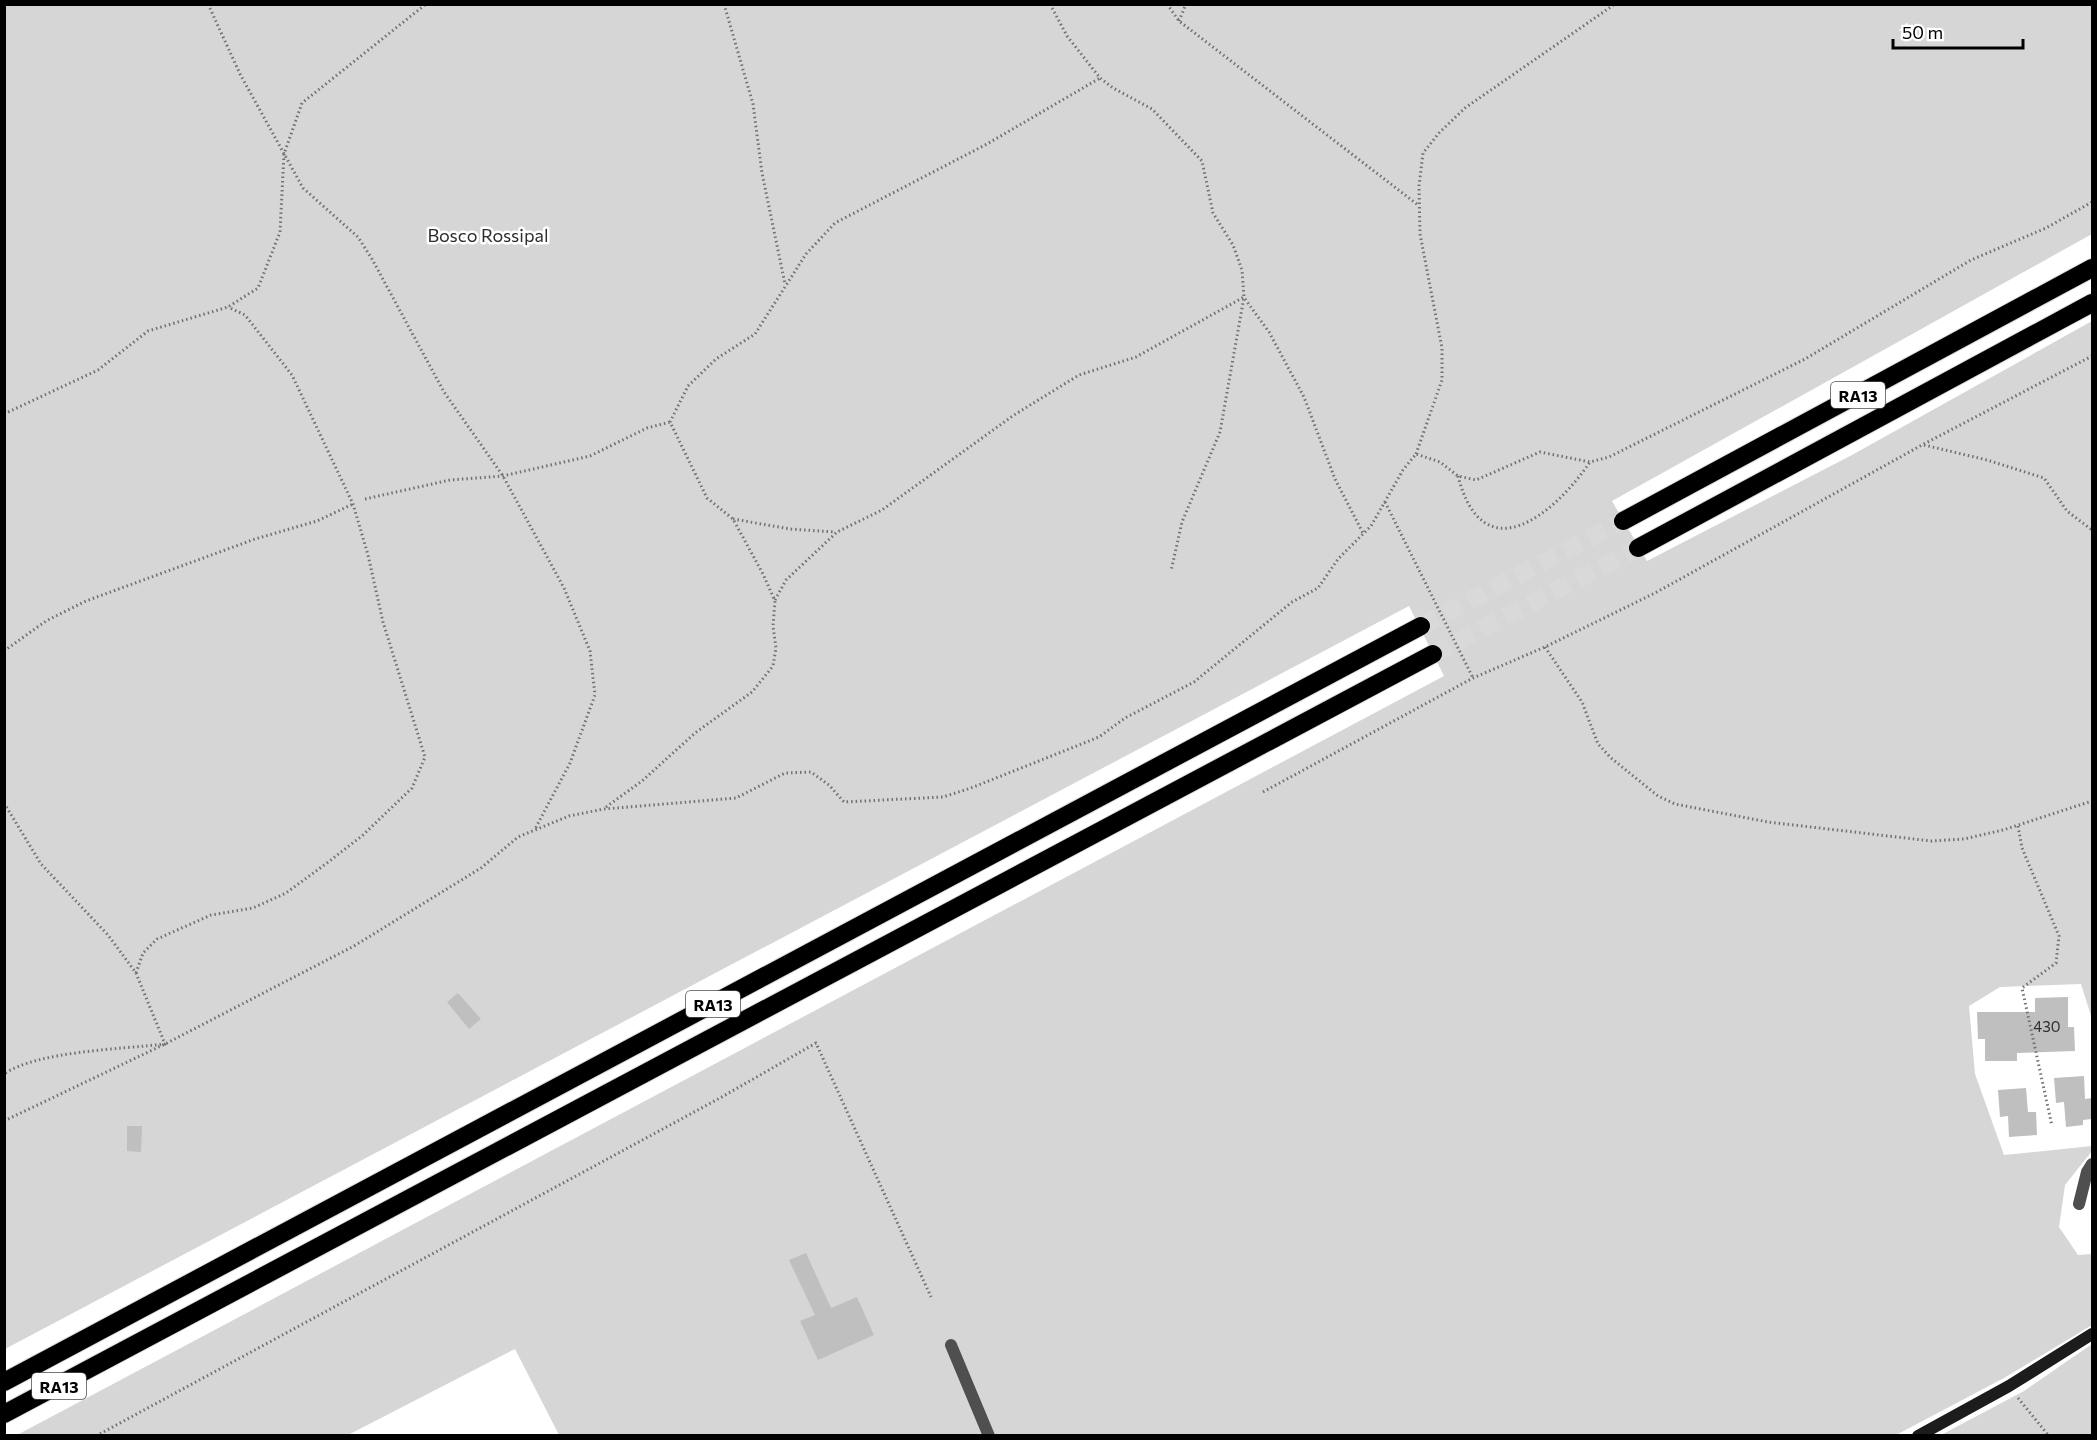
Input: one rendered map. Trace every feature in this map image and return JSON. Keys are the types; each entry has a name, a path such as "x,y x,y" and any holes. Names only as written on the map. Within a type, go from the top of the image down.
{"highway":[{"name":"RA13","path":"1623,521 2092,268"},
{"name":"RA13","path":"1638,548 2092,303"},
{"name":"RA13","path":"4,1382 1421,626"},
{"name":"RA13","path":"4,1414 1433,654"}],"main road":[{"path":"1918,1436 2009,1386 2092,1334"}],"street":[{"path":"2079,1204 2087,1172 2092,1164"},
{"path":"951,1345 989,1436"}],"path":[{"path":"208,4 240,74 303,188 358,237 444,392 503,476 564,588 590,651 595,694 570,763 534,830"},
{"path":"4,414 98,370 148,331 228,307 258,288 280,232 284,154 302,103 426,4"},
{"path":"724,4 753,104 762,173 786,286"},
{"path":"1050,4 1067,36 1100,78 1113,88 1152,109 1202,161 1213,213 1233,245 1242,270 1244,297 1220,432 1182,522 1171,571"},
{"path":"1167,4 1179,21 1419,205"},
{"path":"1179,21 1186,4"},
{"path":"4,1120 165,1044 354,946 481,868 518,837 569,816 604,809 736,798 785,773 811,772 829,785 844,802 943,797 1099,737 1125,718 1194,682 1292,602 1318,588 1338,559 1364,534 1403,470 1416,454 1442,380 1442,348 1419,234 1423,153 1439,133 1465,108 1615,4"},
{"path":"670,423 688,386 716,359 755,334 806,254 835,224 987,144 1100,78"},
{"path":"1416,454 1440,462 1458,476 1476,480 1540,452 1590,462 1636,445 1804,359 1971,260 2046,228 2092,202"},
{"path":"604,809 642,781 695,733 752,692 772,666 776,648 773,626 775,601 786,580 837,532 882,510 1014,415 1079,375 1136,357 1244,297"},
{"path":"1244,297 1269,332 1304,398 1335,479 1364,534"},
{"path":"136,973 143,953 157,939 211,915 253,908 286,893 363,835 412,788 425,757 383,622 368,555 353,504 292,375 245,315 228,307"},
{"path":"1263,792 1473,678 1545,647 1655,593 1922,445 2092,356"},
{"path":"365,500 450,480 503,476 591,456 646,428 670,423"},
{"path":"670,423 707,498 733,519 775,601"},
{"path":"1922,445 1987,460 2044,478 2067,511 2092,530"},
{"path":"1458,476 1463,494 1472,512 1485,525 1502,530 1523,525 1549,507 1574,486 1590,462"},
{"path":"1385,501 1473,678"},
{"path":"4,651 46,621 86,602 255,539 316,521 353,504"},
{"path":"733,519 790,529 837,532"},
{"path":"1545,647 1582,702 1598,744 1611,758 1658,796 1675,804 1768,822 1932,841 1964,839 2018,825 2092,801"},
{"path":"4,803 41,864 108,935 136,973 165,1044"},
{"path":"2018,825 2022,848 2059,936 2056,963 2022,988 2052,1126"},
{"path":"96,1436 710,1104 816,1043 931,1298"},
{"path":"4,1074 17,1065 61,1056 165,1044"},
{"path":"2009,1386 2049,1436"}],"green space":[{"name":"Bosco Rossipal","path":"5,5 2092,5 2092,234 1612,501 1647,561 1852,455 2092,321 2092,1019 2081,984 2000,987 1969,1006 1975,1074 2004,1155 2092,1146 2092,1151 2065,1185 2059,1227 2078,1255 2092,1254 2092,1325 2004,1378 1896,1435 559,1435 515,1349 348,1435 17,1435 1444,676 1409,606 5,1349"},
{"path":"2092,1344 2092,1435 1941,1435 2024,1391"}],"building":[{"path":"458,993 481,1019 469,1029 447,1002"},
{"path":"2068,997 2068,1027 2074,1027 2075,1051 2017,1053 2017,1061 1985,1061 1985,1039 1978,1039 1977,1012 2035,1012 2035,998"},
{"path":"2084,1076 2085,1099 2092,1098 2092,1119 2083,1120 2083,1125 2066,1127 2064,1102 2056,1103 2054,1078"},
{"path":"2026,1088 2028,1112 2036,1112 2037,1135 2009,1137 2008,1116 2000,1117 1998,1090"},
{"path":"127,1126 142,1126 141,1152 127,1151"},
{"path":"806,1253 831,1308 857,1297 874,1335 818,1360 800,1321 815,1315 789,1260"}],"tunnel":[{"path":"1421,626 1623,521"},
{"path":"1433,654 1638,548"}]}
